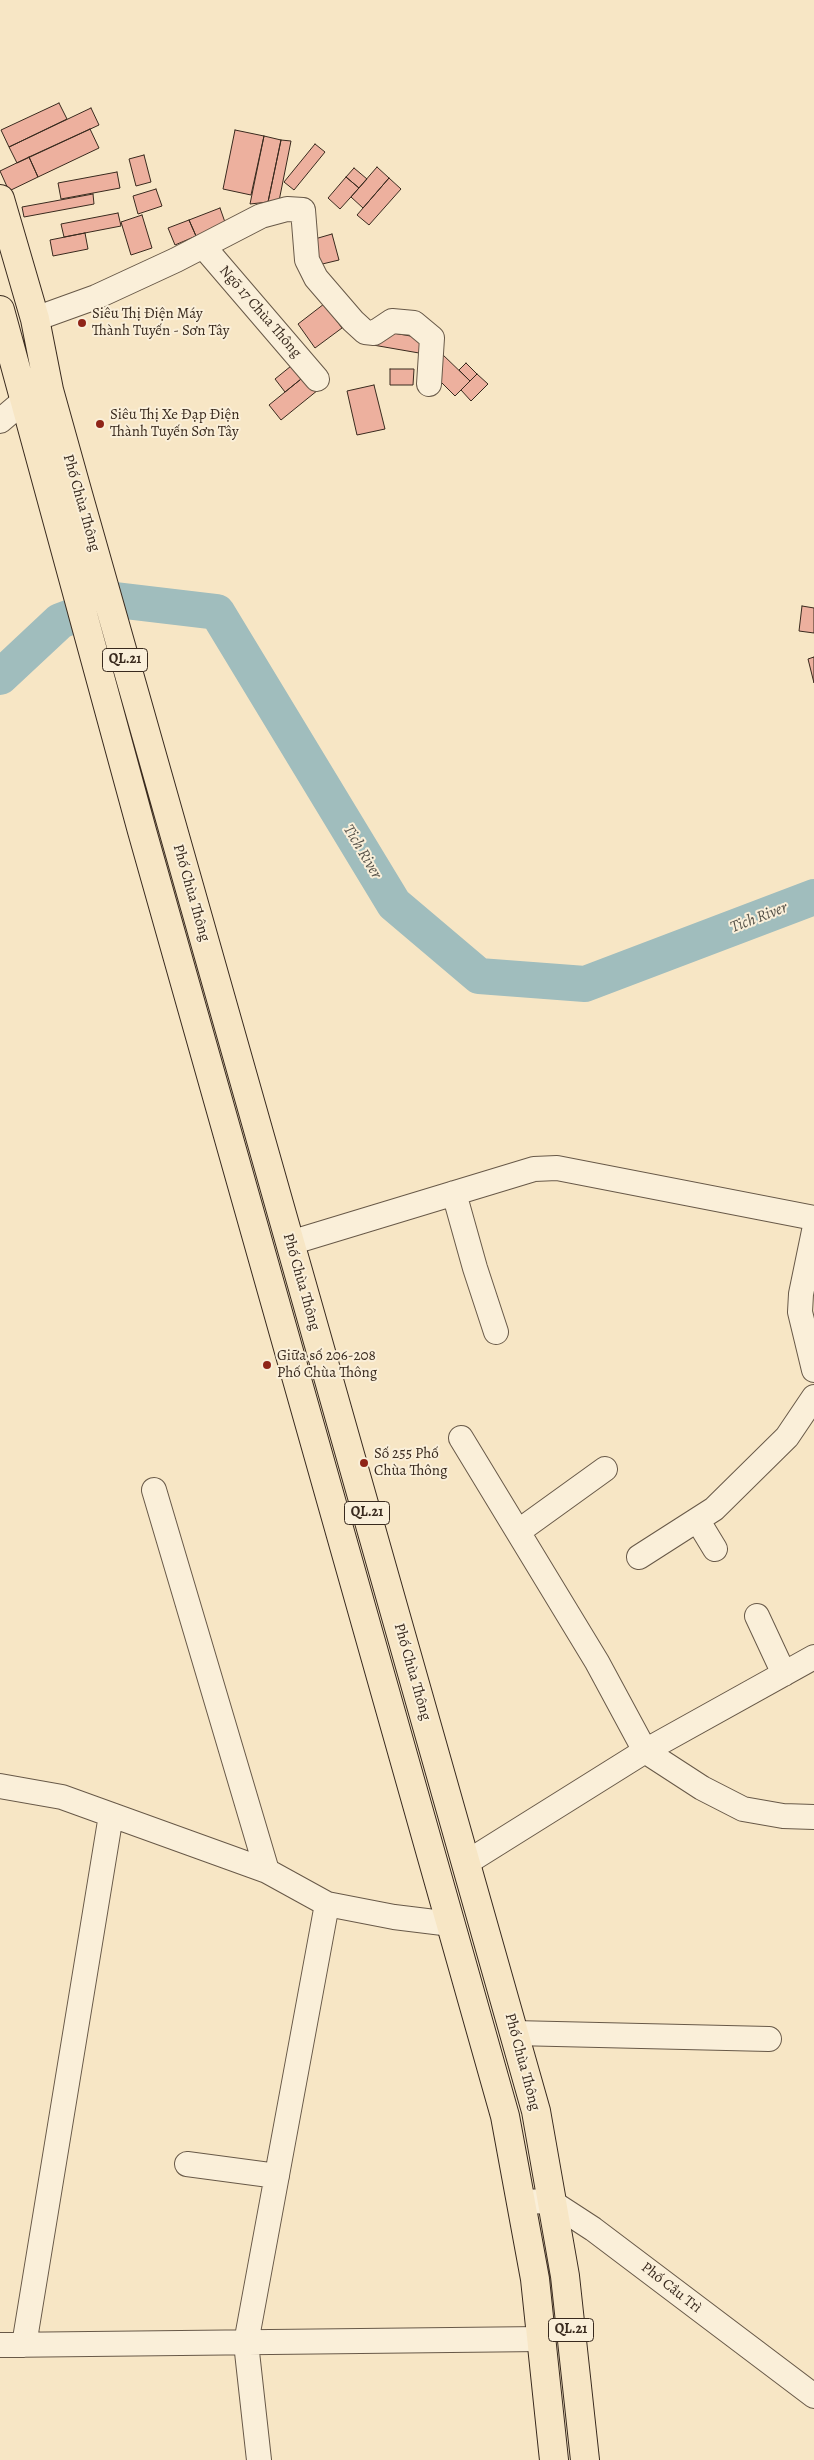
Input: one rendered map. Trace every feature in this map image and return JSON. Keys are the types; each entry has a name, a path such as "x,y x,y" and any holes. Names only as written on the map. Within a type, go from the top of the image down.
{"highway":[{"name":"Phố Chùa Thông","path":"0,199 35,319 38,394"},
{"name":"Phố Chùa Thông","path":"0,310 38,394 66,496 172,827 536,2111 550,2201 565,2276 586,2460"},
{"name":"Phố Chùa Thông","path":"66,496 142,831 505,2116 535,2279 554,2460"}],"street":[{"path":"35,319 96,297 261,216 287,209 303,210 308,260 316,278 353,321 365,332 374,333 392,321 414,324 432,338 429,384"},
{"name":"Ngõ 17 Chùa Thông","path":"203,246 317,378"},
{"path":"0,421 38,394"},
{"path":"290,1243 534,1169 557,1168 814,1218"},
{"path":"454,1193 475,1268 496,1332"},
{"path":"814,1231 801,1294 800,1312 814,1370"},
{"path":"639,1557 698,1521 734,1491 786,1437 814,1397"},
{"path":"461,1438 483,1471 506,1514 519,1531 597,1662 645,1751 702,1788 743,1809 783,1816 814,1818"},
{"path":"519,1531 605,1469"},
{"path":"154,1490 267,1871"},
{"path":"698,1521 715,1549"},
{"path":"757,1616 784,1674"},
{"path":"466,1863 645,1751 814,1657"},
{"path":"0,1786 62,1797 267,1871 328,1904 394,1917 451,1924"},
{"path":"24,2345 111,1815"},
{"path":"259,2460 246,2343 328,1904"},
{"path":"514,2033 769,2039"},
{"path":"187,2164 277,2176"},
{"path":"520,2202 550,2201"},
{"name":"Phố Cầu Trì","path":"550,2201 593,2229 814,2396"},
{"path":"0,2346 541,2339"}],"building":[{"path":"59,103 67,119 9,147 1,130"},
{"path":"91,108 99,125 17,163 9,147"},
{"path":"90,129 99,148 38,177 29,157"},
{"path":"235,130 264,136 251,195 223,189"},
{"path":"264,136 281,140 268,202 250,204"},
{"path":"281,140 291,141 279,201 268,202"},
{"path":"315,144 325,152 294,190 284,182"},
{"path":"144,155 151,182 136,186 129,159"},
{"path":"29,157 38,177 9,191 0,171"},
{"path":"377,167 389,178 363,208 351,197"},
{"path":"354,168 367,179 359,188 346,177"},
{"path":"117,172 120,188 61,199 58,183"},
{"path":"346,177 359,188 340,209 328,198"},
{"path":"389,178 401,189 369,225 357,215"},
{"path":"156,189 162,206 138,214 133,196"},
{"path":"93,194 94,204 24,217 22,207"},
{"path":"220,208 226,225 196,236 189,220"},
{"path":"118,213 121,226 64,237 61,224"},
{"path":"142,215 152,248 131,255 121,222"},
{"path":"189,220 196,236 175,245 168,228"},
{"path":"85,233 88,249 53,256 50,240"},
{"path":"332,234 339,260 314,266 308,241"},
{"path":"324,304 342,328 315,348 298,324"},
{"path":"376,330 422,338 419,353 373,345"},
{"path":"441,353 470,381 455,396 427,368"},
{"path":"296,362 306,375 285,392 275,379"},
{"path":"466,363 477,374 470,381 459,370"},
{"path":"390,369 414,369 413,385 390,385"},
{"path":"477,374 488,384 471,401 461,390"},
{"path":"306,375 318,390 281,420 269,405"},
{"path":"374,385 385,429 357,435 347,391"},
{"path":"802,606 814,608 814,633 799,631"},
{"path":"814,657 814,683 808,659"}],"waterway":[{"name":"Tich River","path":"0,677 60,621 116,600 217,612 394,904 479,976 585,984 814,897"}],"place":[{"name":"Siêu Thị Điện Máy Thành Tuyến - Sơn Tây","path":"82,323"},
{"name":"Siêu Thị Xe Đạp Điện Thành Tuyến Sơn Tây","path":"100,424"},
{"name":"Giữa số 206-208 Phố Chùa Thông","path":"267,1365"},
{"name":"Số 255 Phố Chùa Thông","path":"364,1463"}]}
